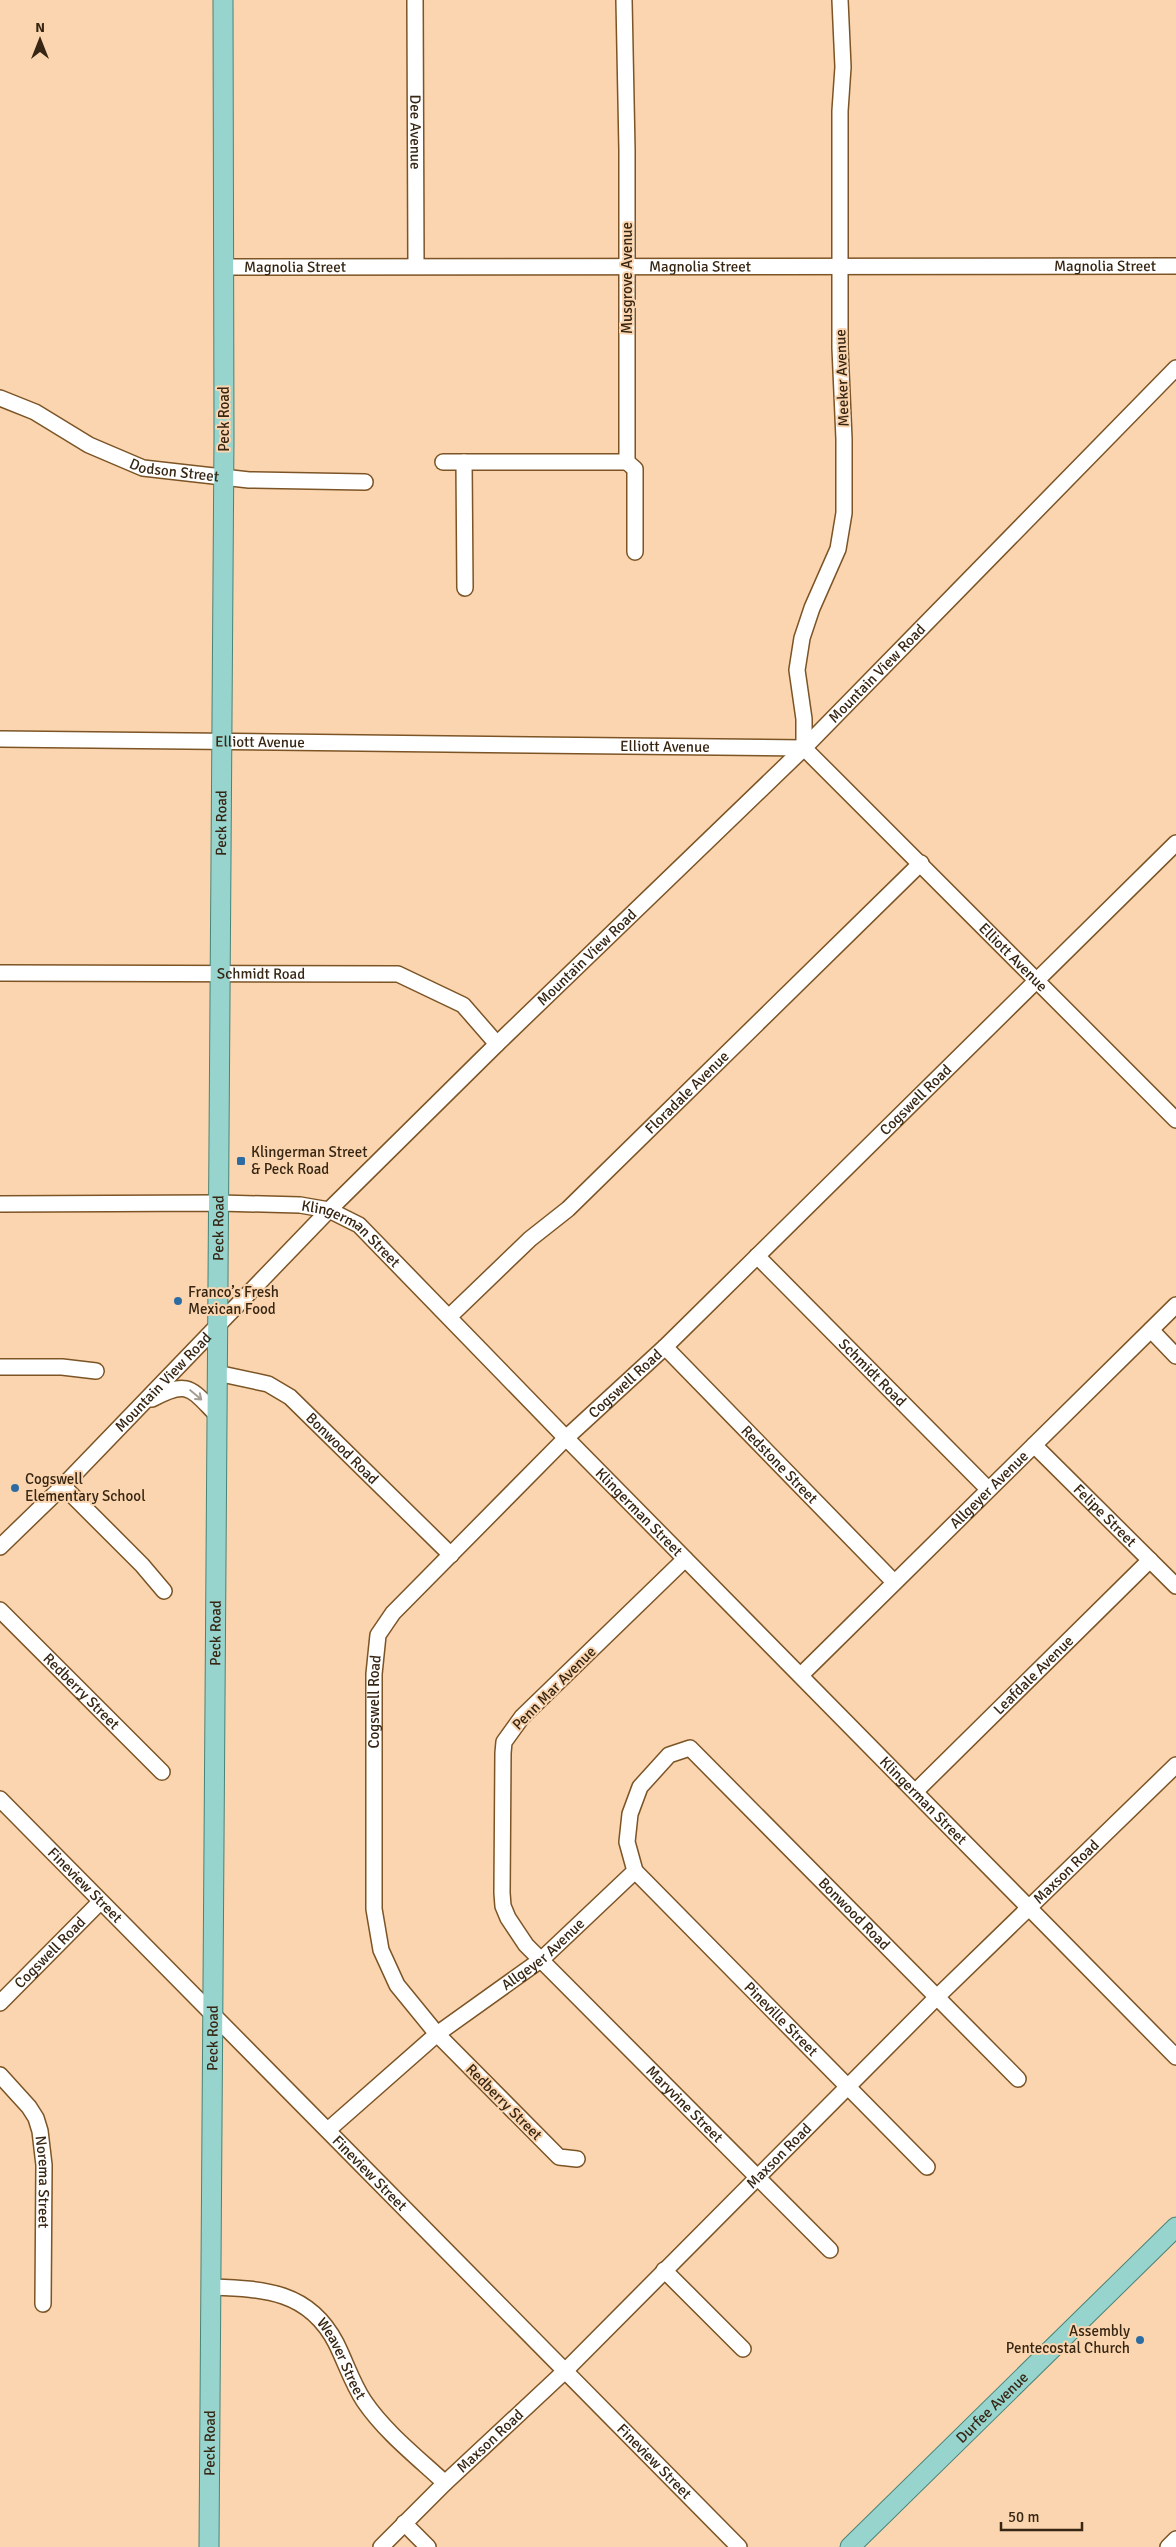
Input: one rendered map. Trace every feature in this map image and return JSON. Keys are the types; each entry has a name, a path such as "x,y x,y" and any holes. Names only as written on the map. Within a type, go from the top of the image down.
{"main road":[{"name":"Peck Road","path":"209,2547 220,741 224,476 223,0"},
{"name":"Durfee Avenue","path":"850,2547 1176,2227"}],"street":[{"name":"Dee Avenue","path":"415,0 416,266"},
{"name":"Musgrove Avenue","path":"624,0 627,462 635,469 635,552"},
{"name":"Meeker Avenue","path":"804,748 804,719 797,670 802,638 812,608 838,549 844,513 840,266 840,119 843,67 840,0"},
{"name":"Magnolia Street","path":"224,267 416,266 486,273 627,267 1176,266"},
{"name":"Mountain View Road","path":"0,1547 64,1486 329,1210 497,1044 804,748 1176,368"},
{"name":"Dodson Street","path":"0,398 35,412 89,445 143,468 249,480 365,482"},
{"path":"443,462 627,462"},
{"path":"464,462 465,588"},
{"name":"Elliott Avenue","path":"0,739 804,748 1176,1120"},
{"name":"Cogswell Road","path":"437,2034 397,1985 381,1950 376,1930 374,1909 374,1674 378,1635 384,1623 566,1438 665,1347 1176,843"},
{"name":"Floradale Avenue","path":"450,1316 530,1239 568,1209 921,864"},
{"name":"Schmidt Road","path":"0,973 398,974 463,1005 497,1044"},
{"name":"Klingerman Street","path":"0,1204 218,1203 300,1205 329,1210 360,1225 566,1438 1176,2056"},
{"name":"Schmidt Road","path":"757,1256 988,1489"},
{"name":"Allgeyer Avenue","path":"801,1675 1176,1306"},
{"path":"1151,1330 1176,1356"},
{"name":"Redstone Street","path":"665,1347 894,1582"},
{"path":"0,1367 62,1367 96,1371"},
{"name":"Bonwood Road","path":"217,1373 268,1384 296,1402 451,1555"},
{"path":"138,1407 174,1388 182,1387 191,1390 217,1415"},
{"name":"Felipe Street","path":"1034,1444 1176,1586"},
{"path":"64,1486 142,1565 164,1591"},
{"name":"Penn Mar Avenue","path":"542,1959 521,1938 503,1906 504,1742 522,1717 685,1559"},
{"name":"Leafdale Avenue","path":"916,1791 1150,1560"},
{"name":"Redberry Street","path":"0,1610 162,1772"},
{"name":"Bonwood Road","path":"635,1871 627,1842 630,1814 640,1788 669,1755 690,1748 938,1996 1018,2079"},
{"name":"Maxson Road","path":"380,2547 445,2482 565,2370 938,1996 1030,1909 1176,1765"},
{"name":"Fineview Street","path":"0,1799 213,2017 328,2130 739,2547"},
{"name":"Allgeyer Avenue","path":"328,2130 437,2034 542,1959 635,1871"},
{"name":"Pineville Street","path":"635,1871 927,2167"},
{"name":"Cogswell Road","path":"0,2003 100,1902"},
{"name":"Maryvine Street","path":"542,1959 830,2250"},
{"name":"Redberry Street","path":"437,2034 559,2157 577,2159"},
{"name":"Norema Street","path":"0,2075 29,2107 36,2118 40,2131 44,2165 43,2304"},
{"path":"664,2270 743,2349"},
{"name":"Weaver Street","path":"212,2287 251,2288 280,2294 300,2304 317,2316 328,2329 352,2381 378,2419 445,2482"},
{"path":"404,2523 428,2547"},
{"path":"1168,2547 1176,2539"}],"place":[{"name":"Klingerman Street & Peck Road","path":"241,1161"},
{"name":"Franco’s Fresh Mexican Food","path":"178,1301"},
{"name":"Cogswell Elementary School","path":"15,1488"},
{"name":"Assembly Pentecostal Church","path":"1140,2340"}]}
